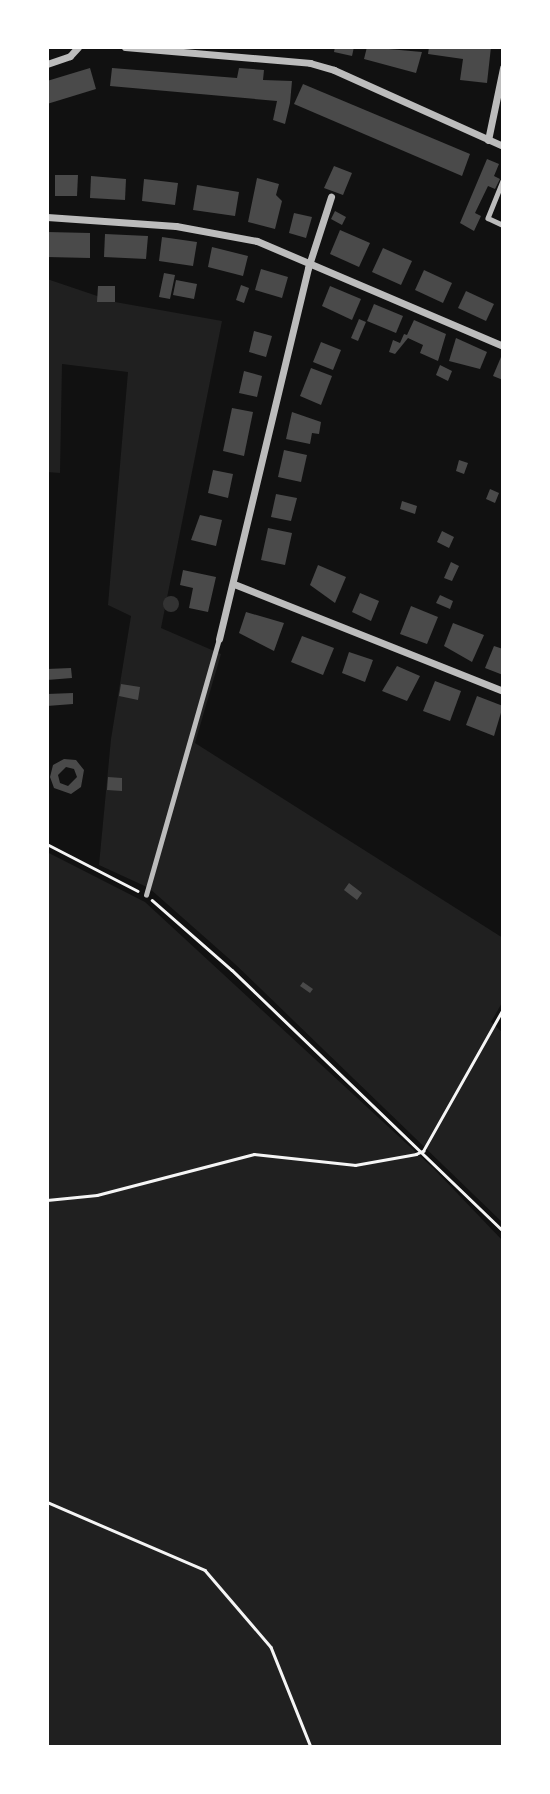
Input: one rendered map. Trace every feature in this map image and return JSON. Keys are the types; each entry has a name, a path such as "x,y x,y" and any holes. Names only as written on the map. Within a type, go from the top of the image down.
{"street":[{"path":"47,64 70,55 78,47"},
{"path":"125,47 310,63 334,70 503,146"},
{"path":"488,140 503,68"},
{"path":"219,639 310,261 331,197"},
{"path":"47,216 223,232 310,261 503,346"},
{"path":"234,584 503,691"}],"lane":[{"path":"503,181 488,218 503,225"},
{"path":"146,895 219,639"}],"path":[{"path":"47,844 146,895 423,1150 503,1231"},
{"path":"47,1200 97,1195 254,1154 355,1165 423,1150 503,1009"},
{"path":"47,1502 205,1570 271,1647 310,1747"}],"shaded area":[{"path":"47,279 115,302 222,321 161,628 221,654 195,743 503,938 503,1001 491,1022 503,1033 503,1223 235,964 149,888 99,865 111,739 131,616 108,605 128,372 62,364 60,473 47,472"},
{"path":"171,596 179,604 171,612 163,604"},
{"path":"47,852 145,902 433,1168 503,1241 503,1747 47,1747"}],"building":[{"path":"335,47 354,47 352,56 334,52"},
{"path":"367,47 422,52 416,73 364,59"},
{"path":"429,47 491,47 487,83 460,80 463,59 428,54"},
{"path":"90,68 96,89 47,104 47,81"},
{"path":"112,68 237,78 239,68 264,70 263,80 292,81 285,124 273,120 277,101 110,86"},
{"path":"303,84 470,154 462,176 294,104"},
{"path":"487,159 499,164 494,176 500,179 495,189 488,186 475,213 481,216 474,231 460,223"},
{"path":"334,166 352,173 343,195 324,188"},
{"path":"55,175 78,175 77,196 55,196"},
{"path":"91,176 126,179 125,200 90,198"},
{"path":"257,178 279,184 276,195 282,201 275,229 248,222"},
{"path":"144,179 178,183 175,205 142,201"},
{"path":"197,185 239,192 235,216 193,210"},
{"path":"335,211 346,217 342,225 331,219"},
{"path":"294,213 312,217 306,238 289,233"},
{"path":"340,230 370,243 359,267 330,254"},
{"path":"47,232 90,233 90,258 47,257"},
{"path":"105,234 148,236 146,259 104,257"},
{"path":"162,237 197,242 193,266 159,261"},
{"path":"212,247 248,256 243,276 208,267"},
{"path":"383,248 412,261 401,285 372,272"},
{"path":"261,269 288,277 282,298 255,290"},
{"path":"424,270 452,283 443,303 415,290"},
{"path":"164,273 175,275 170,299 159,297"},
{"path":"176,280 197,284 194,299 173,295"},
{"path":"241,285 249,288 244,303 236,300"},
{"path":"98,286 115,286 115,302 97,302"},
{"path":"330,286 361,299 352,320 322,306"},
{"path":"466,291 494,304 486,321 458,308"},
{"path":"374,304 403,316 396,333 367,321"},
{"path":"359,319 366,322 358,341 351,338"},
{"path":"414,320 446,334 438,361 420,353 423,345 408,338 395,354 389,352 393,340 400,343"},
{"path":"254,331 272,336 266,357 249,352"},
{"path":"456,338 487,352 480,369 449,361"},
{"path":"321,342 341,350 333,370 313,362"},
{"path":"501,357 503,358 503,380 493,376"},
{"path":"440,365 452,371 448,381 436,375"},
{"path":"311,368 332,376 321,405 300,396"},
{"path":"244,371 262,376 257,397 239,393"},
{"path":"232,408 253,412 244,456 223,451"},
{"path":"292,412 321,422 319,434 312,433 310,444 286,439"},
{"path":"284,450 307,455 301,482 278,477"},
{"path":"459,460 468,463 464,474 456,471"},
{"path":"213,470 233,474 228,498 208,493"},
{"path":"490,489 499,493 495,503 486,499"},
{"path":"276,494 297,498 291,521 271,517"},
{"path":"402,501 417,506 415,514 400,509"},
{"path":"200,515 222,520 216,546 191,540"},
{"path":"268,528 292,533 285,565 261,560"},
{"path":"442,531 454,537 449,548 437,542"},
{"path":"451,562 459,566 452,581 444,578"},
{"path":"318,565 346,577 335,603 310,585"},
{"path":"183,570 216,577 208,612 189,608 193,588 180,585"},
{"path":"360,593 379,601 371,621 352,612"},
{"path":"440,595 453,601 450,609 436,603"},
{"path":"411,606 438,617 427,644 400,634"},
{"path":"246,612 284,623 274,651 239,633"},
{"path":"453,623 484,635 472,662 444,646"},
{"path":"302,636 334,648 323,675 291,662"},
{"path":"494,646 503,649 503,675 485,668"},
{"path":"349,652 373,660 365,682 342,673"},
{"path":"397,666 420,676 407,701 382,691"},
{"path":"71,668 72,678 47,680 47,669"},
{"path":"435,681 461,691 450,721 423,711"},
{"path":"121,684 140,687 138,700 119,696"},
{"path":"73,693 73,704 47,706 47,694"},
{"path":"477,696 503,706 494,736 466,725"},
{"path":"64,759 76,760 84,770 81,787 71,794 54,788 50,777 53,765","holes":["66,767 74,769 77,777 68,786 60,783 58,775"]},
{"path":"108,777 122,778 122,791 107,790"},
{"path":"349,883 362,893 357,900 344,890"},
{"path":"303,982 313,989 310,993 300,986"}]}
